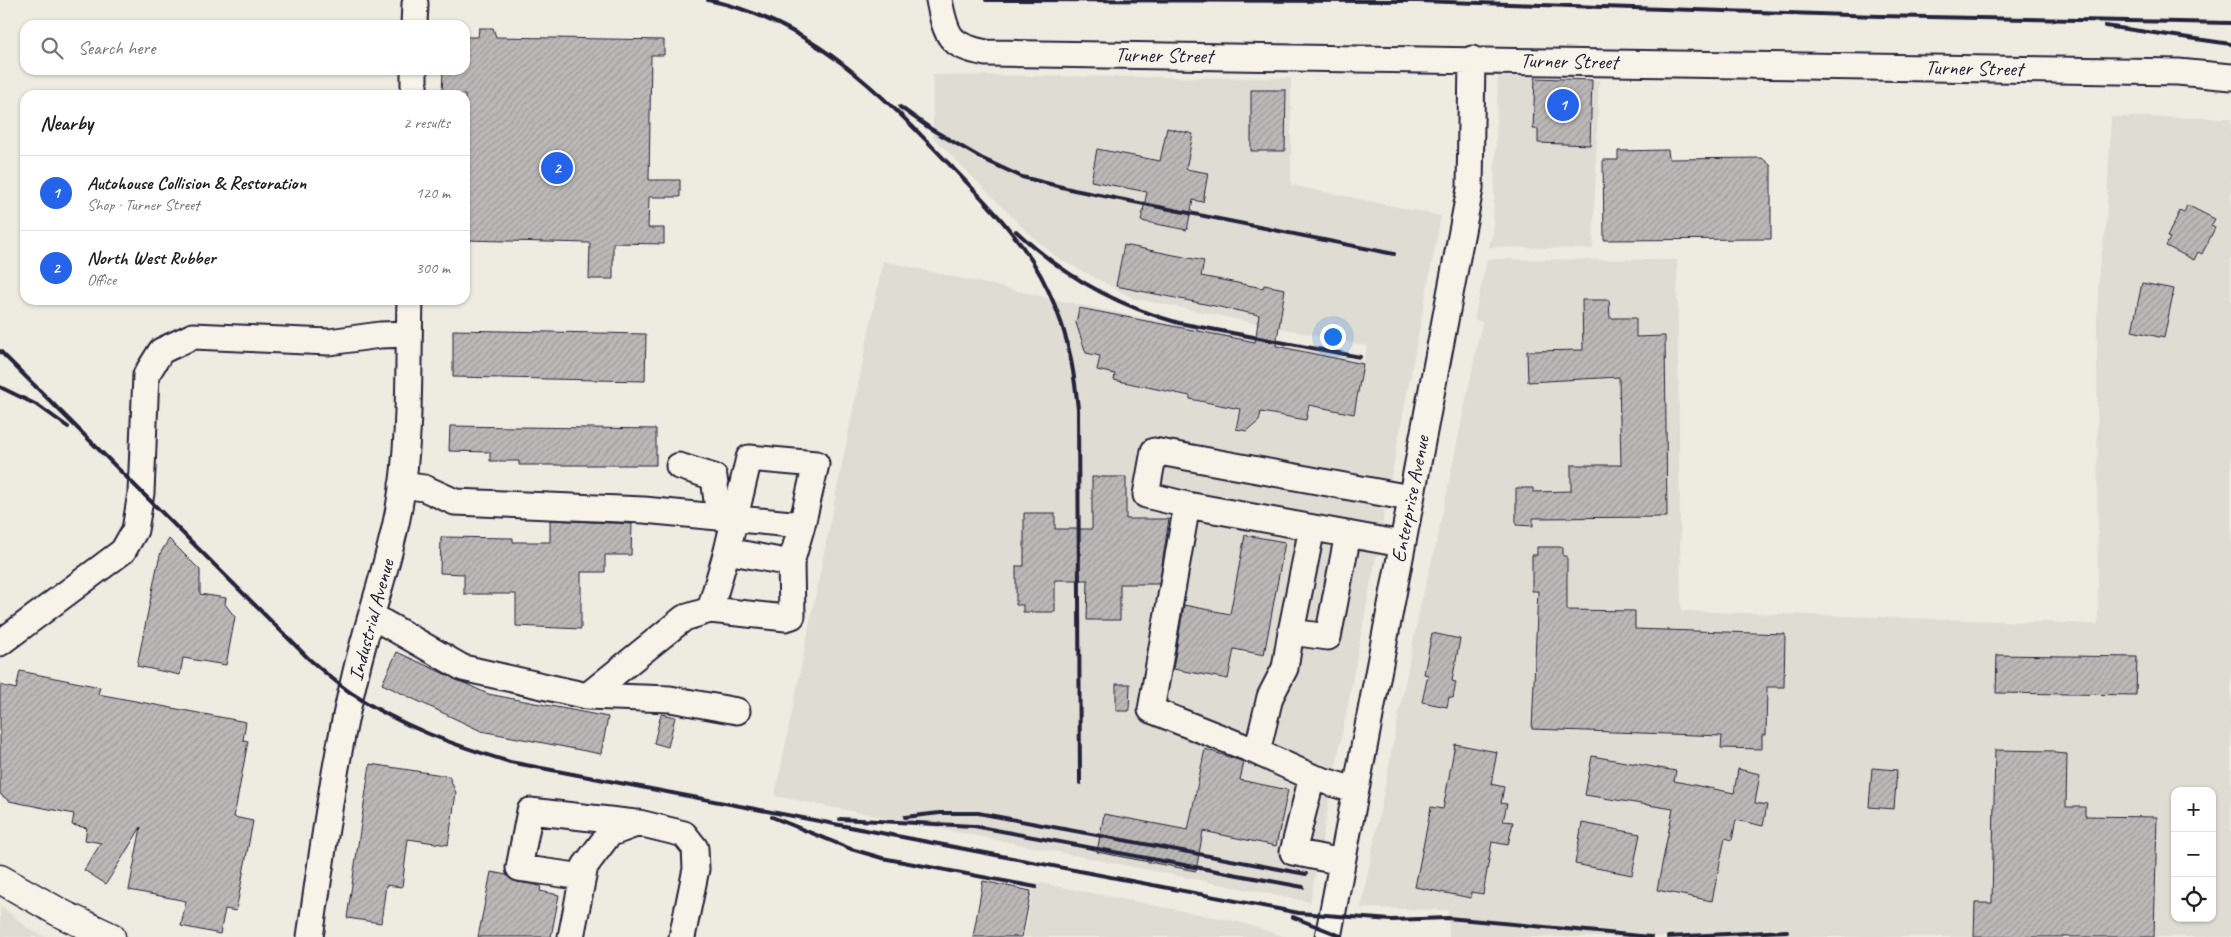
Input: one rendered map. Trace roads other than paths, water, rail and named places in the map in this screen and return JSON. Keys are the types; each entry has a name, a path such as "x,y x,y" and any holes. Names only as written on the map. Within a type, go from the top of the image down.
{"main road":[{"path":"0,879 64,915 111,937"}],"street":[{"name":"Turner Street","path":"940,0 945,25 953,42 968,49 986,53 1472,59 2168,72 2231,77"},
{"name":"Enterprise Avenue","path":"1328,937 1354,790 1470,189 1472,59"},
{"path":"414,75 414,90"},
{"name":"Industrial Avenue","path":"310,937 345,718 389,555 402,485 407,423 410,305"},
{"path":"0,643 123,551 135,530 141,493 146,375 161,351 193,336 329,342 380,335 409,334"},
{"path":"1402,544 1146,496 1154,451 1410,498"},
{"path":"587,696 684,618 710,610 786,618 792,616 791,563 816,464 749,458 727,518 726,551 710,610"},
{"path":"679,466 714,477 727,518"},
{"path":"402,485 424,488 455,502 644,510 802,525"},
{"path":"1187,505 1151,710 1257,752 1312,777 1354,790"},
{"path":"1257,752 1270,697 1285,668 1312,528"},
{"path":"1291,632 1328,637 1348,534"},
{"path":"726,551 791,563"},
{"path":"372,616 463,668 587,696 670,699 737,711"},
{"path":"1312,777 1293,852 1342,862"},
{"path":"583,877 519,868 530,811 639,823 684,834 695,848 696,869 682,937"},
{"path":"571,937 585,866 609,834 639,823"}],"railway":[{"path":"708,0 745,10 779,24 811,42 870,86 924,138 999,217 1022,246 1041,276 1056,309 1067,341 1078,409 1080,783"},
{"path":"986,0 1419,1 1879,16 2231,23"},
{"path":"2105,26 2231,44"},
{"path":"900,107 931,129 981,158 1022,177 1074,190 1394,254"},
{"path":"1016,231 1052,262 1092,287 1134,308 1179,323 1360,357"},
{"path":"0,351 319,668 370,705 428,734 468,749 510,762 1299,913 1391,920 1448,918 1651,937"},
{"path":"0,387 39,406 68,427"},
{"path":"905,817 940,813 978,813 1306,874"},
{"path":"772,817 851,849 882,858 1036,887"},
{"path":"840,819 974,826 1303,887"},
{"path":"1293,917 1341,936"},
{"path":"1668,937 1787,931"}],"place":[{"name":"Autohouse Collision & Restoration","path":"1563,105"},
{"name":"North West Rubber","path":"557,168"}]}
